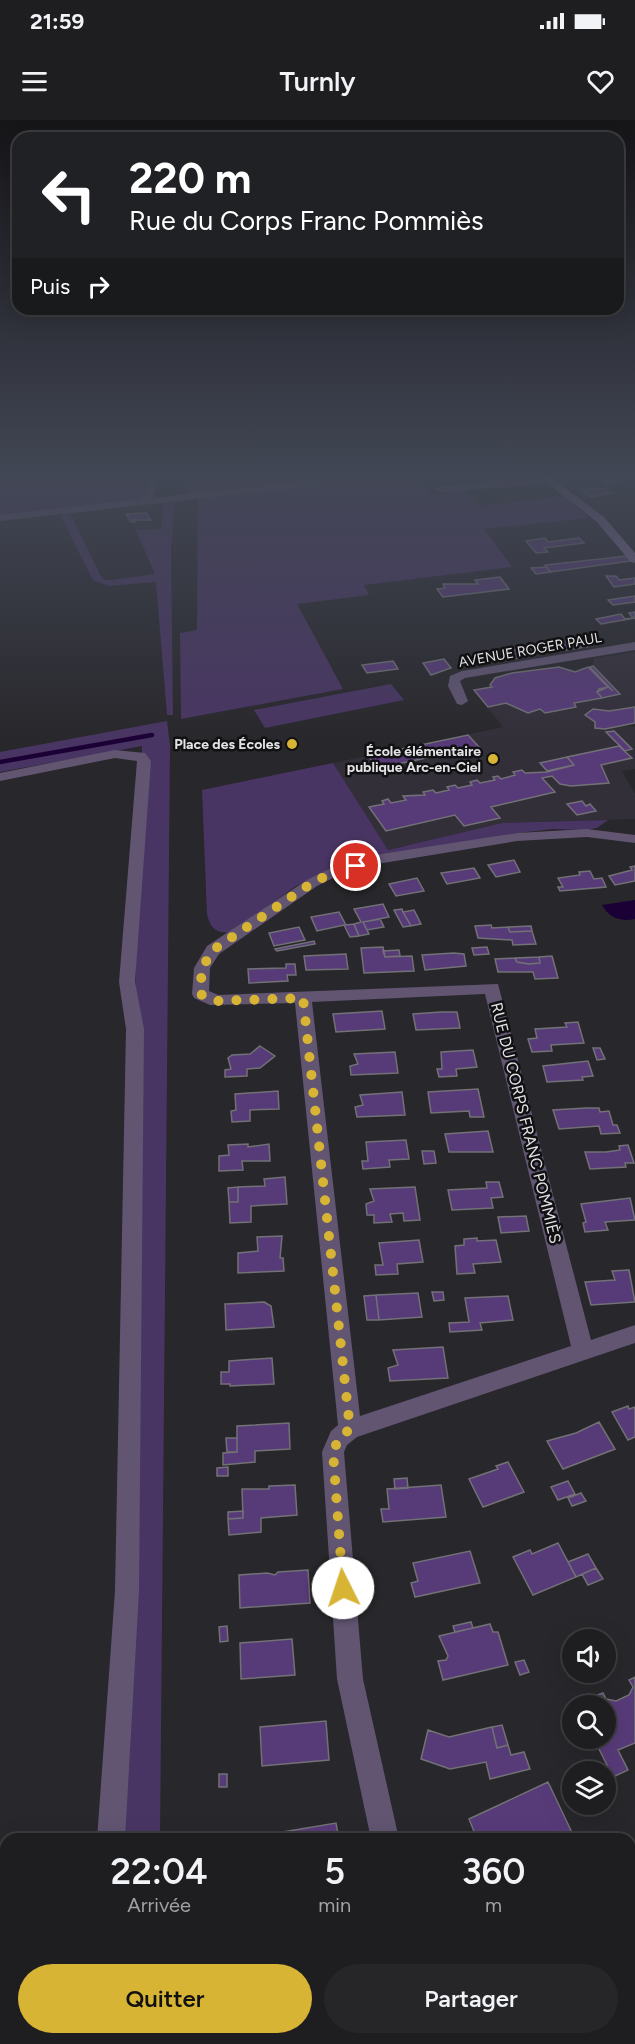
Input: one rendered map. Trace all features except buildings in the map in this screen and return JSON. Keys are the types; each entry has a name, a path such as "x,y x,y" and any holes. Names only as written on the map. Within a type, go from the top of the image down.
{"street":[{"name":"AVENUE ROGER PAUL","path":"462,701 454,686 454,679 462,675 635,646"},
{"path":"0,777 119,753 140,756 144,761 127,982 135,1029 127,1592 111,1833"},
{"name":"RUE DU CORPS FRANC POMMIÈS","path":"583,1352 492,988 216,1001 200,994 202,968 213,950 312,883 336,871 375,860 517,837 587,833 635,838"},
{"path":"303,998 350,1429"},
{"path":"384,1833 350,1679 333,1452 339,1438 350,1429 635,1334"}],"shaded area":[{"path":"86,566 96,566 105,580 155,574 151,566 171,566 173,715 167,715 156,582 109,586 93,580"},
{"path":"197,566 512,567 364,585 369,595 297,604 343,689 181,719 180,633 197,630"},
{"name":"École élémentaire publique Arc-en-Ciel","path":"635,652 635,723 621,726 635,727 635,769 622,771 635,794 635,819 502,823 388,850 333,763 503,727 474,690 491,687 495,678 512,673 559,667 573,670 593,666 594,658"},
{"path":"391,684 404,700 265,728 254,710"},
{"path":"167,721 170,746 160,1833 105,1833 119,1577 142,746 0,772 0,752"},
{"path":"333,763 388,850 502,823 608,820 597,828 586,830 553,829 510,834 340,865 296,886 231,932 214,929 207,914 202,790"},
{"path":"635,900 635,919 630,920 612,916 602,905"}],"waterway":[{"path":"0,762 152,735"}],"place":[{"name":"Place des Écoles","path":"292,744"},
{"name":"École élémentaire publique Arc-en-Ciel","path":"493,759"}],"route":[{"path":"343,1588 333,1452 339,1438 350,1429 303,998 216,1001 206,999 200,994 202,968 206,958 213,950 312,883 336,871 356,866"}]}
